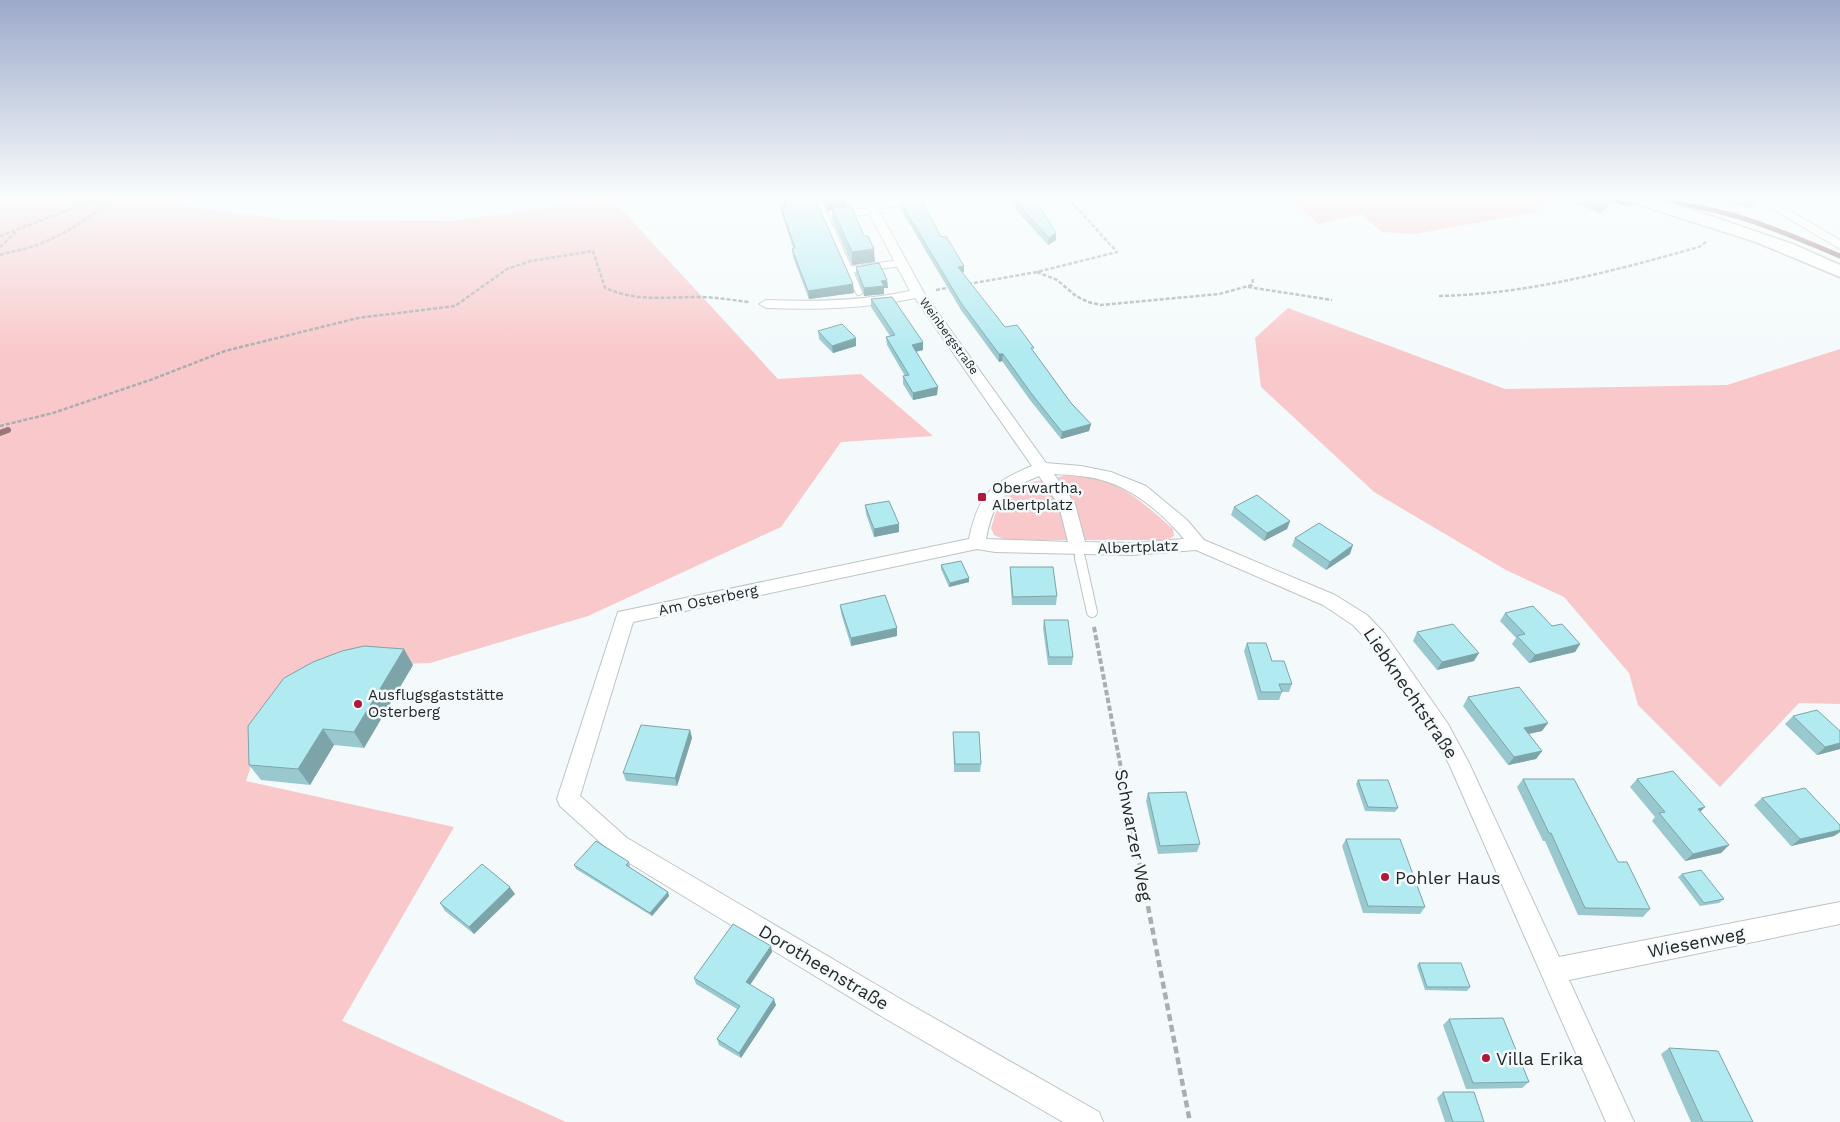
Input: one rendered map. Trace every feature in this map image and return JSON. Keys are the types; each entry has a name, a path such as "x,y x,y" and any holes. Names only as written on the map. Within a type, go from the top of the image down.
{"street":[{"name":"Weinbergstraße","path":"892,248 918,293 1043,468"},
{"path":"1787,248 1840,272"},
{"path":"766,304 821,306 881,301 918,293"},
{"name":"Albertplatz","path":"1043,468 1067,504 1078,548"},
{"name":"Albertplatz","path":"1043,468 1081,471 1111,477 1140,490 1181,524 1198,544 1132,549 995,546 977,543 980,527 992,498 1011,481 1043,468"},
{"name":"Am Osterberg","path":"568,799 625,617 977,543"},
{"name":"Liebknechtstraße","path":"1198,544 1329,600 1360,620 1378,639 1441,730 1459,763 1620,1122"},
{"name":"Dorotheenstraße","path":"568,799 619,845 895,1010 1089,1122"},
{"name":"Wiesenweg","path":"1551,971 1840,913"}],"lane":[{"path":"839,248 859,292"},
{"path":"849,270 900,263"},
{"path":"1078,548 1092,612"}],"path":[{"path":"0,255 25,248"},
{"path":"964,285 1037,272 1117,252 1114,248"},
{"path":"1439,296 1476,296 1527,290 1694,248"},
{"path":"0,426 53,413 154,379 225,351 358,318 455,306 507,269 531,261 593,251 605,288 623,297 653,300 698,297 766,304"},
{"path":"1037,272 1057,280 1076,296 1088,302 1115,306 1220,294 1252,285 1253,279"},
{"path":"918,293 955,287"},
{"path":"1247,287 1332,300"},
{"name":"Schwarzer Weg","path":"1092,612 1190,1122"}],"shaded area":[{"path":"0,248 657,248 778,379 861,374 933,436 841,442 781,527 588,616 430,663 320,667 271,709 246,781 454,827 342,1021 566,1122 0,1122"},
{"path":"1288,308 1505,389 1727,385 1840,349 1840,704 1799,703 1720,787 1638,705 1629,673 1564,597 1506,570 1374,492 1261,387 1255,338"},
{"path":"1064,476 1082,476 1097,479 1124,490 1148,507 1173,529 1174,536 1167,540 1006,540 994,535 991,528 996,512 1009,493 1032,482"}],"building":[{"path":"837,248 853,284 808,291 792,249"},
{"path":"850,248 874,249 852,252"},
{"path":"928,248 953,248 964,266 958,267 1005,327 1017,325 1034,348 1031,348 1071,403 1091,424 1062,432 1003,354 999,354 961,303"},
{"path":"879,263 887,280 881,281 884,286 864,288 856,267"},
{"path":"892,297 923,342 912,345 938,387 913,393 903,376 909,375 886,337 895,335 871,299"},
{"path":"842,324 856,338 832,346 818,331"},
{"path":"1257,495 1290,521 1267,533 1234,507"},
{"path":"889,501 899,524 874,529 865,505"},
{"path":"1319,523 1353,545 1330,562 1295,538"},
{"path":"961,561 969,578 950,583 941,565"},
{"path":"1010,567 1053,567 1057,596 1013,597"},
{"path":"885,595 897,628 851,638 840,605"},
{"path":"1533,606 1552,626 1562,624 1580,644 1535,655 1517,636 1525,634 1505,613"},
{"path":"1044,620 1068,620 1073,657 1049,657"},
{"path":"1453,624 1479,653 1442,662 1417,632"},
{"path":"1247,643 1266,643 1272,661 1284,661 1292,684 1279,684 1282,692 1261,692"},
{"path":"364,646 404,649 354,732 323,729 298,769 249,765 248,726 284,678 313,662 342,651"},
{"path":"1519,687 1548,723 1524,728 1542,751 1514,757 1468,697"},
{"path":"1817,710 1840,731 1840,743 1825,747 1793,716"},
{"path":"641,725 690,730 675,778 623,773"},
{"path":"953,732 979,732 981,764 955,764"},
{"path":"1673,771 1705,807 1698,809 1729,845 1693,854 1659,813 1665,812 1637,779"},
{"path":"1523,779 1574,779 1618,862 1627,862 1650,909 1585,908 1551,833 1549,833"},
{"path":"1358,780 1388,780 1398,808 1368,807"},
{"path":"1805,788 1840,825 1840,830 1800,839 1762,798"},
{"path":"1186,792 1200,844 1160,846 1148,793"},
{"path":"1346,839 1400,839 1425,907 1368,906"},
{"path":"596,841 629,862 626,865 668,892 650,913 574,865"},
{"path":"482,864 510,887 469,927 440,903"},
{"path":"1701,870 1724,899 1704,903 1682,874"},
{"path":"733,924 771,946 746,982 774,999 739,1053 717,1039 740,1006 694,978"},
{"path":"1419,963 1461,963 1470,987 1427,987"},
{"path":"1503,1018 1529,1082 1473,1083 1449,1019"},
{"path":"1669,1048 1718,1051 1753,1122 1703,1122"},
{"path":"1443,1092 1474,1092 1484,1122 1453,1122"}],"waterway":[{"path":"1821,248 1840,256"},
{"path":"0,433 8,430"}],"place":[{"name":"Oberwartha, Albertplatz","path":"982,497"},
{"name":"Ausflugsgaststätte Osterberg","path":"358,704"},
{"name":"Pohler Haus","path":"1385,877"},
{"name":"Villa Erika","path":"1486,1058"}]}
